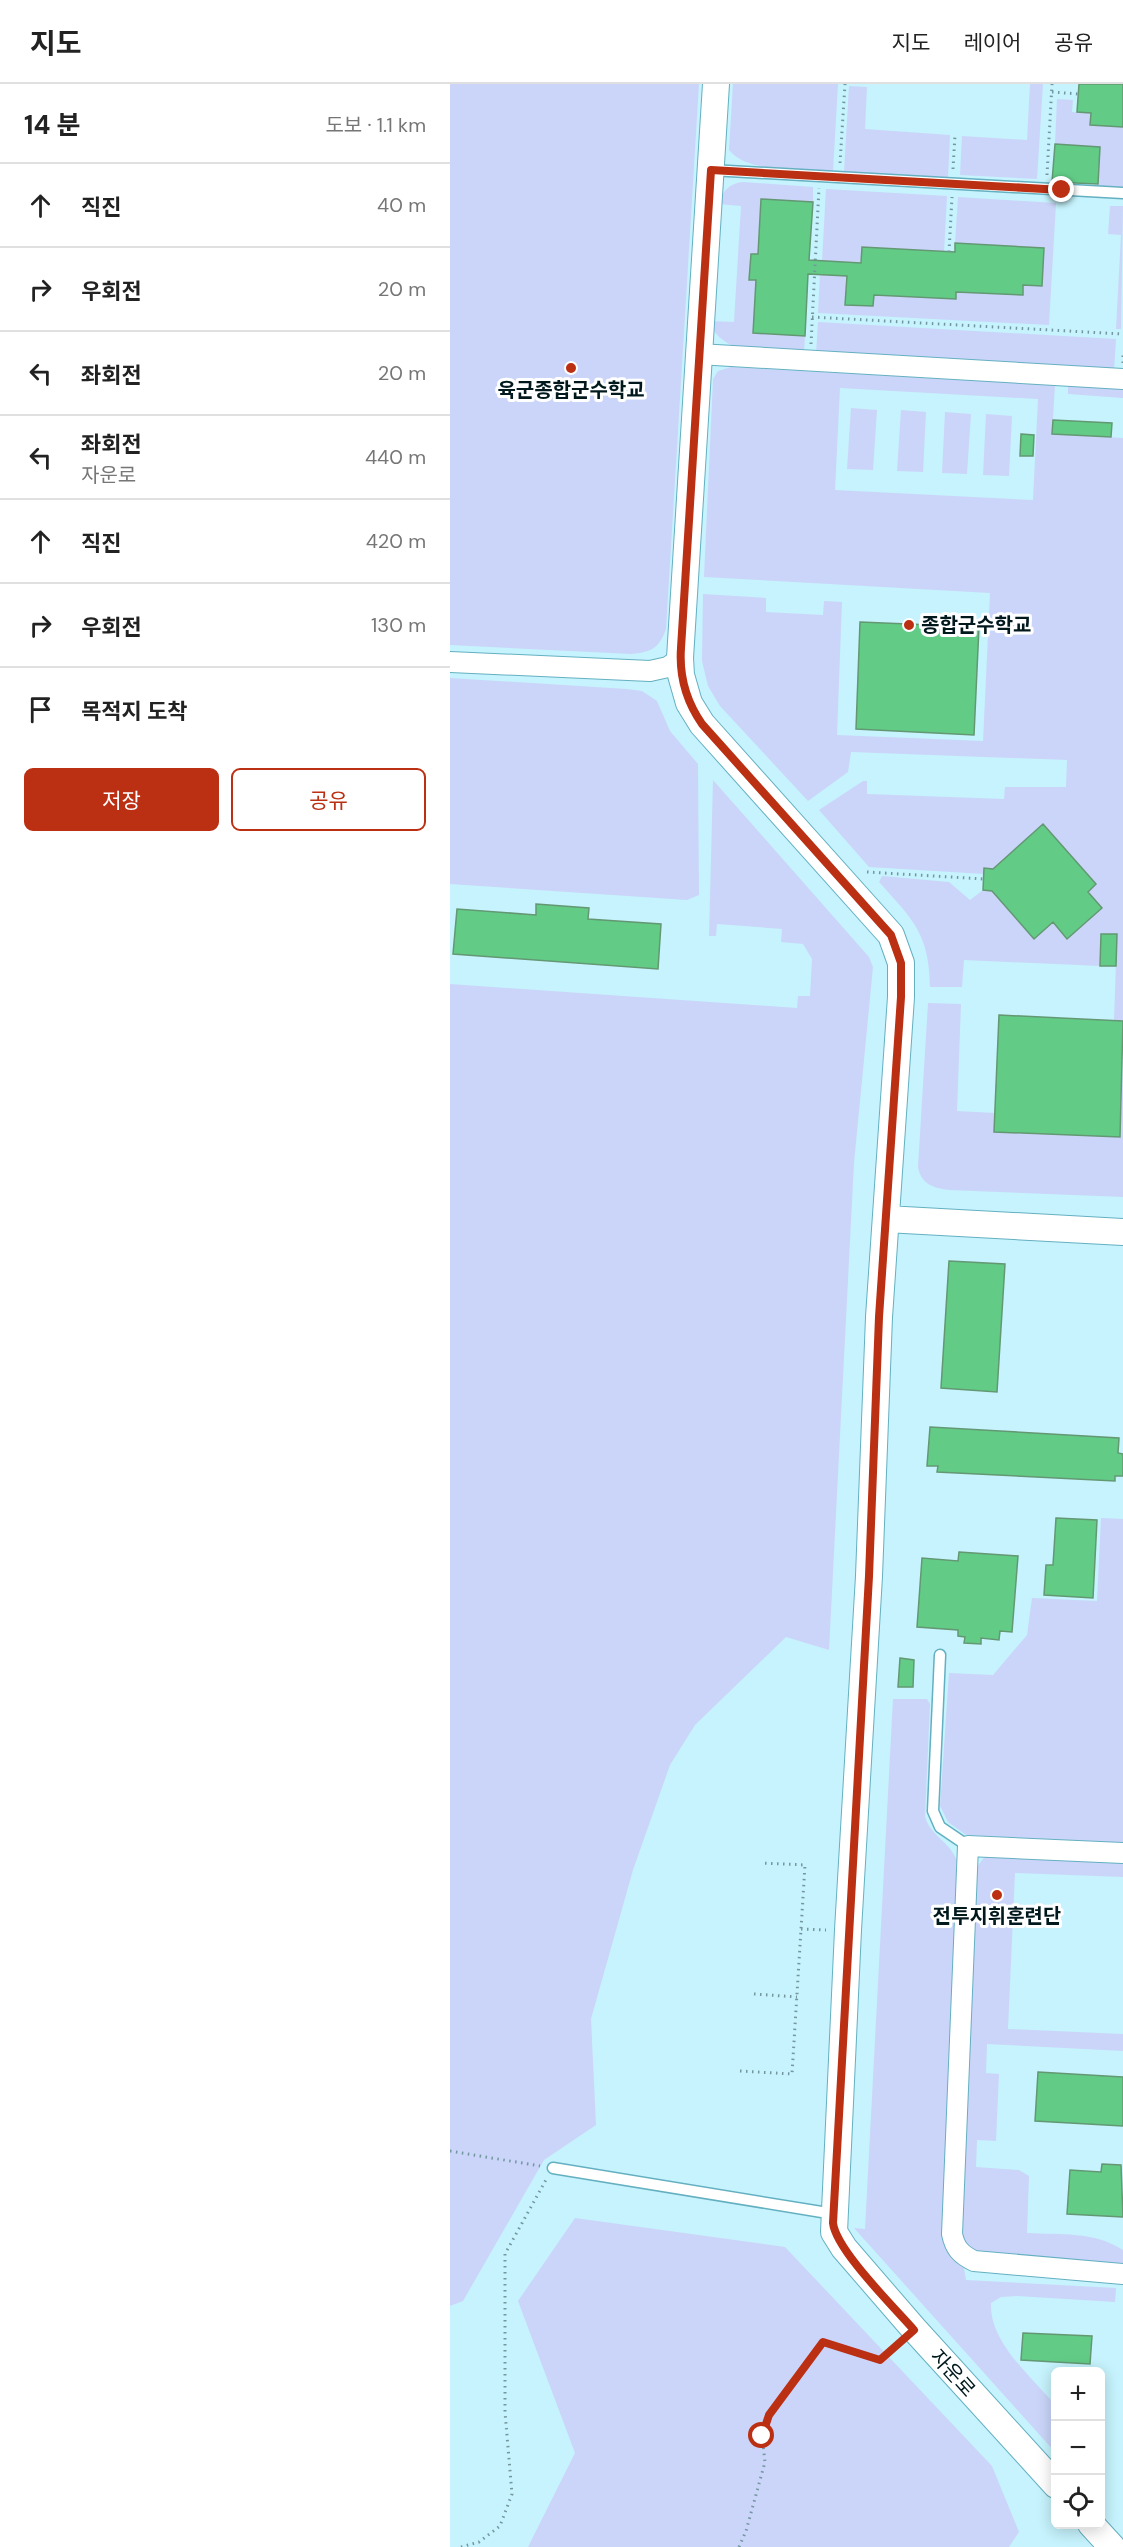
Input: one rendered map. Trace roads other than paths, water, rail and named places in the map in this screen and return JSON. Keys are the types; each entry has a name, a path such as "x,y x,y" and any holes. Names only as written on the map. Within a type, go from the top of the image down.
{"street":[{"name":"자운로","path":"716,84 698,354 680,658 681,675 689,704 702,724 891,935 898,948 901,997 886,1219 834,2232 844,2248 914,2330 1051,2480"},
{"path":"698,354 1123,380"},
{"path":"450,662 650,671 668,667 680,658"},
{"path":"650,671 674,688 689,704"},
{"path":"886,1219 1123,1232"},
{"path":"1123,1853 968,1846 952,2234 955,2246 963,2256 990,2264 1123,2274"},
{"path":"1096,2529 1112,2547"}],"lane":[{"path":"711,170 1123,194"},
{"path":"940,1655 933,1811 940,1827 968,1846"},
{"path":"553,2168 834,2214"}],"place":[{"name":"육군종합군수학교","path":"571,368"},
{"name":"종합군수학교","path":"909,625"},
{"name":"전투지휘훈련단","path":"997,1895"}]}
